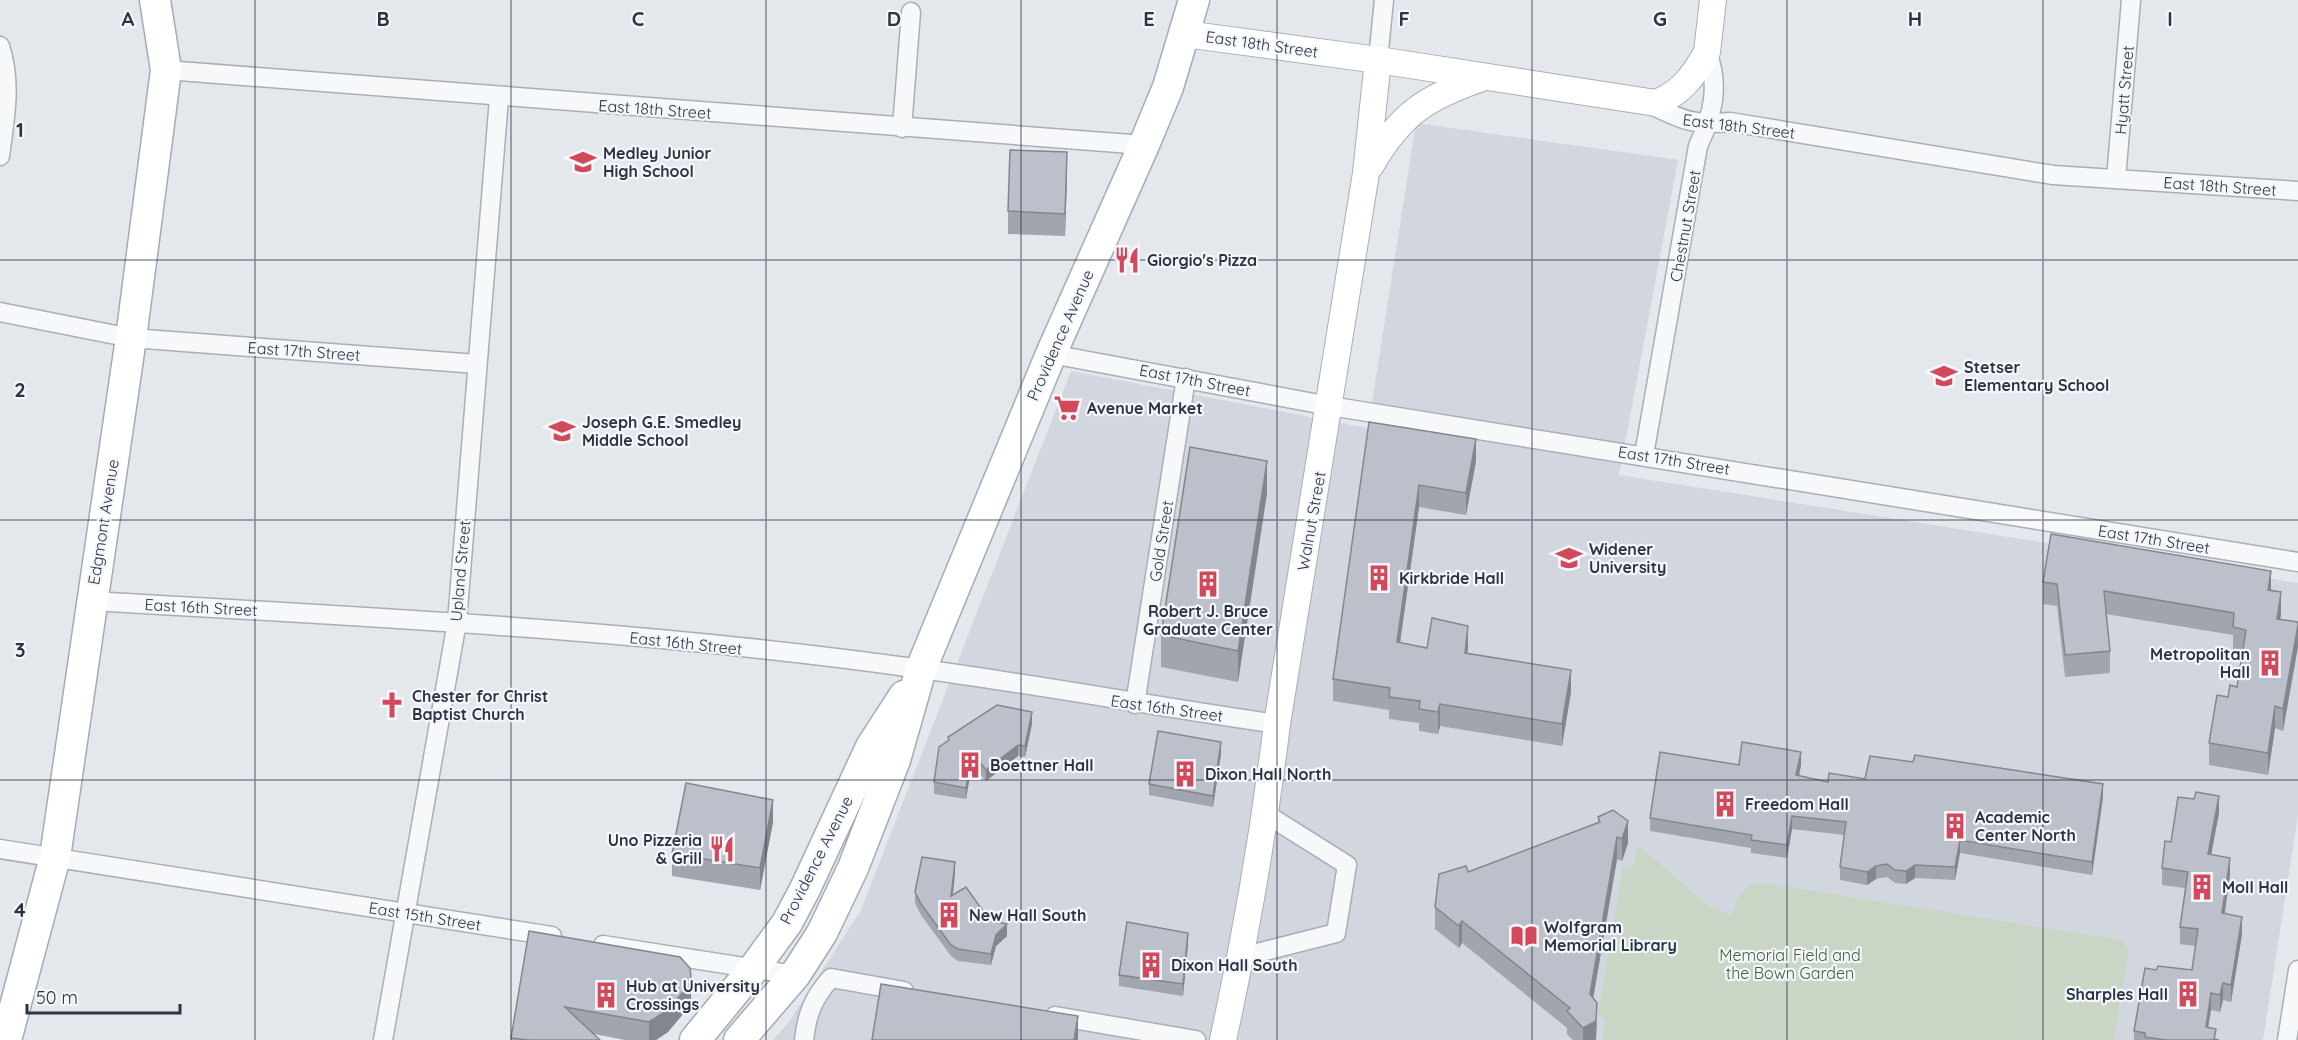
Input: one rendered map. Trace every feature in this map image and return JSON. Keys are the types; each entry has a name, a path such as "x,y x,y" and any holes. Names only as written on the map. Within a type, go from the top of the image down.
{"main road":[{"name":"Edgmont Avenue","path":"6,1040 55,857 131,338 166,70 154,0"},
{"name":"Providence Avenue","path":"739,1040 795,975 822,933 853,868 895,760 921,669 1051,354 1168,87 1194,0"},
{"name":"Providence Avenue","path":"694,1040 754,968 796,906 871,747 921,669"}],"street":[{"name":"Walnut Street","path":"1223,1040 1241,957 1266,814 1277,724 1330,406 1366,173 1384,0"},
{"name":"Chestnut Street","path":"1644,455 1698,146 1708,124 1715,78 1707,52 1713,0"},
{"name":"Hyatt Street","path":"2116,179 2131,0"},
{"path":"902,128 910,12"},
{"name":"East 18th Street","path":"1185,34 1378,60 1647,103 1674,118 1708,124 1730,122 2053,175 2298,191"},
{"path":"0,46 7,68 7,106 0,156"},
{"path":"1647,103 1664,100 1681,89 1707,52"},
{"name":"East 18th Street","path":"166,70 499,98 1144,145"},
{"path":"1366,173 1386,138 1409,114 1441,92 1484,77"},
{"name":"Upland Street","path":"383,1040 457,621 499,98"},
{"name":"East 17th Street","path":"0,312 131,338 477,364"},
{"name":"East 17th Street","path":"1051,354 1330,406 2298,562"},
{"name":"Gold Street","path":"1136,704 1186,378"},
{"name":"East 16th Street","path":"91,601 457,621 664,640 921,669 1277,724"},
{"path":"1241,957 1336,933 1347,865 1266,814"},
{"name":"East 15th Street","path":"0,849 566,939"},
{"path":"587,942 795,975"},
{"path":"2287,1040 2298,970"},
{"path":"804,1040 808,1012 816,994 831,978 923,994"},
{"path":"1037,1013 1196,1040"}],"shaded area":[{"name":"Widener University","path":"1416,123 1678,160 1619,475 2298,583 2298,815 2263,1040 773,1040 788,1023 861,910 1071,371 1368,428"}],"green space":[{"name":"Memorial Field and the Bown Garden","path":"1638,845 1709,906 1731,915 1741,892 1757,882 2121,940 2129,949 2114,1040 1603,1040 1605,1019 1598,1015 1623,868 1633,867"}],"building":[{"path":"1010,150 1067,152 1065,214 1008,211"},
{"name":"Kirkbride Hall","path":"1369,422 1476,439 1466,493 1419,485 1397,642 1427,648 1432,618 1468,626 1465,653 1571,670 1562,724 1440,704 1438,712 1419,709 1420,701 1389,697 1390,688 1333,679"},
{"name":"Robert J. Bruce Graduate Center","path":"1190,447 1267,461 1238,651 1161,635"},
{"name":"Metropolitan Hall","path":"2051,534 2271,571 2268,590 2281,592 2277,619 2298,622 2298,625 2283,709 2275,706 2268,753 2209,743 2217,695 2228,697 2230,685 2237,687 2246,630 2233,627 2234,613 2104,591 2110,651 2065,655 2057,584 2043,582"},
{"name":"Boettner Hall","path":"997,705 1032,712 1025,746 1018,745 986,770 972,752 966,788 934,782 939,747 949,740 948,737"},
{"name":"Dixon Hall North","path":"1158,731 1221,742 1213,796 1149,784"},
{"path":"1742,742 1801,752 1796,775 1828,782 1829,773 1865,779 1870,756 1913,762 1915,755 2103,784 2092,862 1960,840 1955,867 1915,865 1906,871 1895,870 1887,864 1876,866 1867,872 1840,867 1846,822 1792,816 1787,845 1751,840 1752,835 1650,818 1660,752 1739,765"},
{"name":"Uno Pizzeria & Grill","path":"686,783 773,800 760,868 672,854"},
{"path":"2196,792 2219,796 2208,854 2230,858 2222,913 2242,917 2231,985 2223,983 2220,995 2211,993 2206,1027 2216,1029 2214,1039 2219,1040 2166,1040 2145,1037 2145,1033 2134,1031 2145,968 2156,970 2158,966 2192,970 2198,929 2180,927 2188,872 2162,868 2165,841 2171,842 2178,797 2194,799"},
{"name":"Wolfgram Memorial Library","path":"1613,810 1628,821 1622,839 1617,837 1590,994 1597,1003 1596,1021 1583,1028 1567,1011 1570,1008 1462,921 1459,926 1435,907 1439,874 1466,866 1468,872 1600,822 1598,817"},
{"name":"New Hall South","path":"922,857 955,862 951,896 966,887 990,921 1007,924 996,935 991,954 958,949 951,945 921,904 915,892"},
{"name":"Dixon Hall South","path":"1127,922 1188,933 1183,984 1119,975"},
{"name":"Hub at University Crossings","path":"529,931 680,957 690,968 691,978 688,986 668,1010 649,1022 565,1007 600,1040 511,1038"},
{"path":"881,984 1078,1016 1074,1040 872,1040"}],"place":[{"name":"Medley Junior High School","path":"583,162"},
{"name":"Giorgio's Pizza","path":"1127,260"},
{"name":"Stetser Elementary School","path":"1944,376"},
{"name":"Avenue Market","path":"1067,408"},
{"name":"Joseph G.E. Smedley Middle School","path":"562,431"},
{"name":"Widener University","path":"1569,558"},
{"name":"Kirkbride Hall","path":"1379,578"},
{"name":"Robert J. Bruce Graduate Center","path":"1208,584"},
{"name":"Metropolitan Hall","path":"2270,663"},
{"name":"Chester for Christ Baptist Church","path":"392,705"},
{"name":"Boettner Hall","path":"970,765"},
{"name":"Dixon Hall North","path":"1185,774"},
{"name":"Freedom Hall","path":"1725,804"},
{"name":"Academic Center North","path":"1955,826"},
{"name":"Uno Pizzeria & Grill","path":"722,849"},
{"name":"Moll Hall","path":"2202,887"},
{"name":"New Hall South","path":"949,915"},
{"name":"Wolfgram Memorial Library","path":"1524,936"},
{"name":"Dixon Hall South","path":"1151,965"},
{"name":"Sharples Hall","path":"2188,994"},
{"name":"Hub at University Crossings","path":"606,995"}]}
